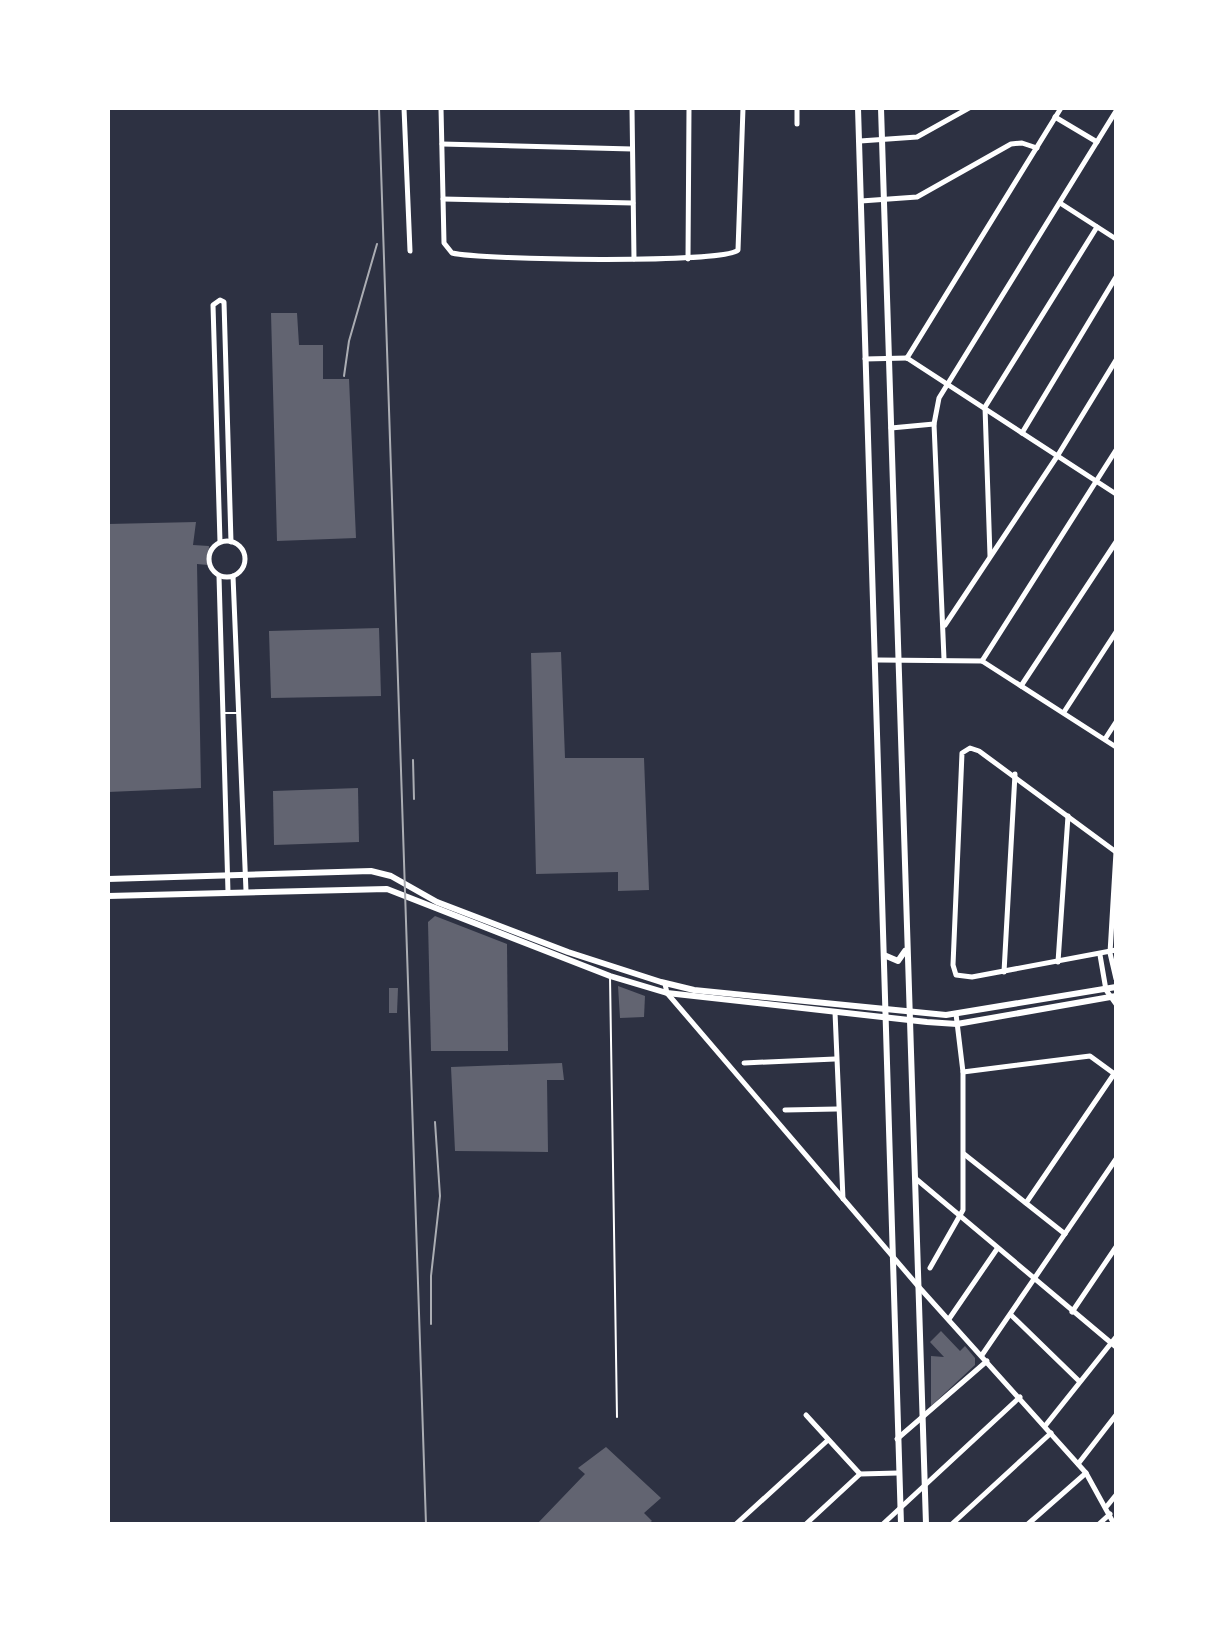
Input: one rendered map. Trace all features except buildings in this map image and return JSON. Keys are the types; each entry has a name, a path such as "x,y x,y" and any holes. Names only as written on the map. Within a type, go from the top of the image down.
{"street":[{"path":"404,108 410,251"},
{"path":"441,108 444,243 452,253 634,259 733,256 741,236 743,108"},
{"path":"632,108 634,259"},
{"path":"688,259 689,108"},
{"path":"797,108 797,124"},
{"path":"858,108 878,660 901,1524"},
{"path":"881,108 926,1524"},
{"path":"860,141 917,137 969,108"},
{"path":"907,358 1061,108"},
{"path":"944,659 934,424 946,383 1115,114"},
{"path":"1055,117 1097,142"},
{"path":"861,201 917,197 1011,144 1022,143 1037,148"},
{"path":"442,144 632,149"},
{"path":"443,199 633,203"},
{"path":"1060,203 1116,239"},
{"path":"990,556 985,407 1097,227"},
{"path":"1022,433 1116,277"},
{"path":"220,542 213,305 219,300 224,302 231,542"},
{"path":"865,359 907,358 1116,494"},
{"path":"944,625 1058,455 1116,360"},
{"path":"891,428 934,424"},
{"path":"982,661 1116,450"},
{"path":"220,542 231,542 244,554 240,571 233,576 219,576 211,569 209,558 212,548 220,542"},
{"path":"1021,686 1116,542"},
{"path":"219,576 228,892"},
{"path":"233,576 246,891"},
{"path":"1064,712 1116,632"},
{"path":"222,653 236,653"},
{"path":"878,660 982,661 1116,747"},
{"path":"1105,739 1116,722"},
{"path":"1113,952 967,978 956,975 953,965 960,759 967,749 979,751 1015,774 1116,852 1113,952 1116,979"},
{"path":"1004,972 1015,774"},
{"path":"1058,962 1068,815"},
{"path":"345,871 345,887"},
{"path":"108,879 371,871 398,880 437,902 665,984 694,990 956,1014 1116,987"},
{"path":"108,896 345,887 398,892 610,976 667,993 910,1020 957,1024 1112,997"},
{"path":"884,955 898,961 907,948"},
{"path":"1100,955 1106,990 1116,1004"},
{"path":"665,984 667,993 843,1199 1086,1473 1107,1506 1114,1524"},
{"path":"835,1012 843,1199"},
{"path":"930,1268 961,1216 963,1072 956,1014"},
{"path":"963,1072 1086,1056 1097,1059 1115,1074 1026,1203"},
{"path":"744,1063 835,1059"},
{"path":"785,1110 837,1109"},
{"path":"964,1154 1065,1234"},
{"path":"982,1355 1116,1159"},
{"path":"914,1177 1113,1345"},
{"path":"1072,1312 1116,1247"},
{"path":"949,1319 997,1249"},
{"path":"1011,1315 1079,1381"},
{"path":"1045,1426 1079,1381 1113,1345 1116,1337"},
{"path":"897,1439 987,1361"},
{"path":"883,1524 1020,1397"},
{"path":"806,1415 860,1474"},
{"path":"1078,1464 1116,1415"},
{"path":"952,1524 1051,1433"},
{"path":"736,1524 828,1440"},
{"path":"806,1524 860,1474 898,1473"},
{"path":"1028,1524 1086,1473"},
{"path":"1107,1506 1116,1495"},
{"path":"1099,1524 1110,1514"}],"lane":[{"path":"224,713 238,713"},
{"path":"610,976 617,1417"}],"railway":[{"path":"379,108 426,1524"},
{"path":"344,376 349,341 377,244"},
{"path":"413,760 414,799"},
{"path":"431,1324 431,1276 440,1196 435,1122"}]}
